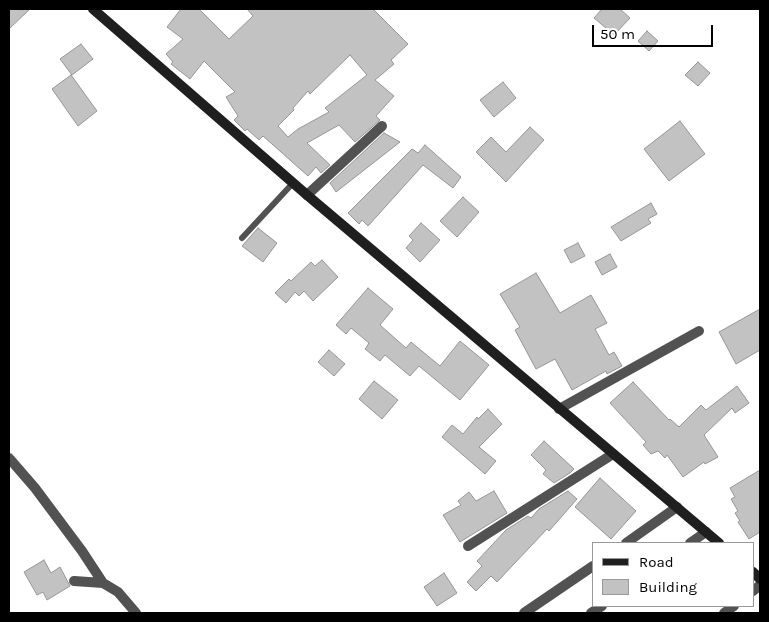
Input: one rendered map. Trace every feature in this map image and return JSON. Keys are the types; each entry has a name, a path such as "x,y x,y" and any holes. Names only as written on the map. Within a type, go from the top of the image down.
{"street":[{"path":"93,9 307,195 718,542"},
{"path":"307,195 382,126"},
{"path":"559,409 699,331"},
{"path":"468,546 613,454"},
{"path":"9,458 35,488 82,551 103,583 118,592 136,613"},
{"path":"627,542 677,507"},
{"path":"691,542 706,532"},
{"path":"524,613 592,567"},
{"path":"74,581 103,583"}],"lane":[{"path":"242,238 293,183"}],"building":[{"path":"9,9 30,9 9,29"},
{"path":"181,9 199,9 229,39 253,16 247,9 373,9 408,44 391,60 394,64 375,80 394,96 376,116 380,120 355,142 339,125 307,143 330,165 321,173 316,167 308,176 263,136 259,140 247,129 245,131 234,120 238,116 226,97 235,92 204,61 190,79 171,64 173,62 166,54 183,39 167,27","holes":["350,55 367,75 325,108 329,112 298,129 288,137 278,126 294,110 293,108 308,91 310,94"]},
{"path":"602,9 620,9 630,18 614,35 594,18"},
{"path":"647,31 658,41 649,51 638,41"},
{"path":"81,44 93,59 72,75 60,59"},
{"path":"698,62 710,73 698,86 685,75"},
{"path":"71,75 97,111 78,126 52,89"},
{"path":"503,82 516,98 494,117 480,100"},
{"path":"680,121 705,154 669,181 644,149"},
{"path":"530,127 544,140 506,182 476,152 491,137 506,152"},
{"path":"384,133 400,142 336,192 330,183"},
{"path":"425,145 461,177 453,188 423,165 368,226 362,220 359,224 348,213 412,149 418,153"},
{"path":"463,197 479,212 457,237 440,221"},
{"path":"651,203 657,214 648,219 651,223 621,241 611,227"},
{"path":"421,223 440,240 420,262 406,248 413,240 409,236"},
{"path":"258,228 277,243 263,262 242,246"},
{"path":"578,243 585,256 571,263 564,250"},
{"path":"610,254 617,267 602,275 595,262"},
{"path":"322,260 338,277 313,301 304,291 299,296 295,292 286,303 275,293 311,262 315,266"},
{"path":"536,273 560,313 591,295 607,323 595,329 609,355 614,352 622,366 607,374 606,371 572,390 555,359 536,369 515,330 520,327 500,294"},
{"path":"368,288 393,309 380,325 406,348 411,342 440,366 460,341 489,365 460,400 419,366 410,376 385,355 380,361 365,349 369,343 351,328 346,334 336,325"},
{"path":"760,309 760,350 736,364 719,332"},
{"path":"329,350 345,364 334,376 318,362"},
{"path":"374,381 398,400 382,419 359,399"},
{"path":"633,382 669,420 679,427 701,405 706,410 737,386 749,403 735,413 732,408 704,435 718,457 705,464 704,462 683,477 667,455 665,458 658,451 651,454 643,445 646,442 610,403"},
{"path":"488,409 502,424 479,447 496,461 485,474 442,437 452,425 463,434 477,417 478,419"},
{"path":"544,441 574,469 554,483 543,474 546,470 531,455"},
{"path":"760,470 760,532 749,539 738,522 740,521 735,513 738,511 731,499 735,497 730,488"},
{"path":"600,478 636,511 611,539 575,507"},
{"path":"494,491 507,513 460,542 443,515 461,505 458,501 469,492 476,501"},
{"path":"568,491 577,499 549,531 547,529 497,582 491,576 476,591 467,582 482,566 477,561 506,530 528,516 531,518 539,509"},
{"path":"44,560 51,573 60,567 70,586 47,600 43,592 37,595 24,572"},
{"path":"444,573 457,593 437,606 424,587"}]}
